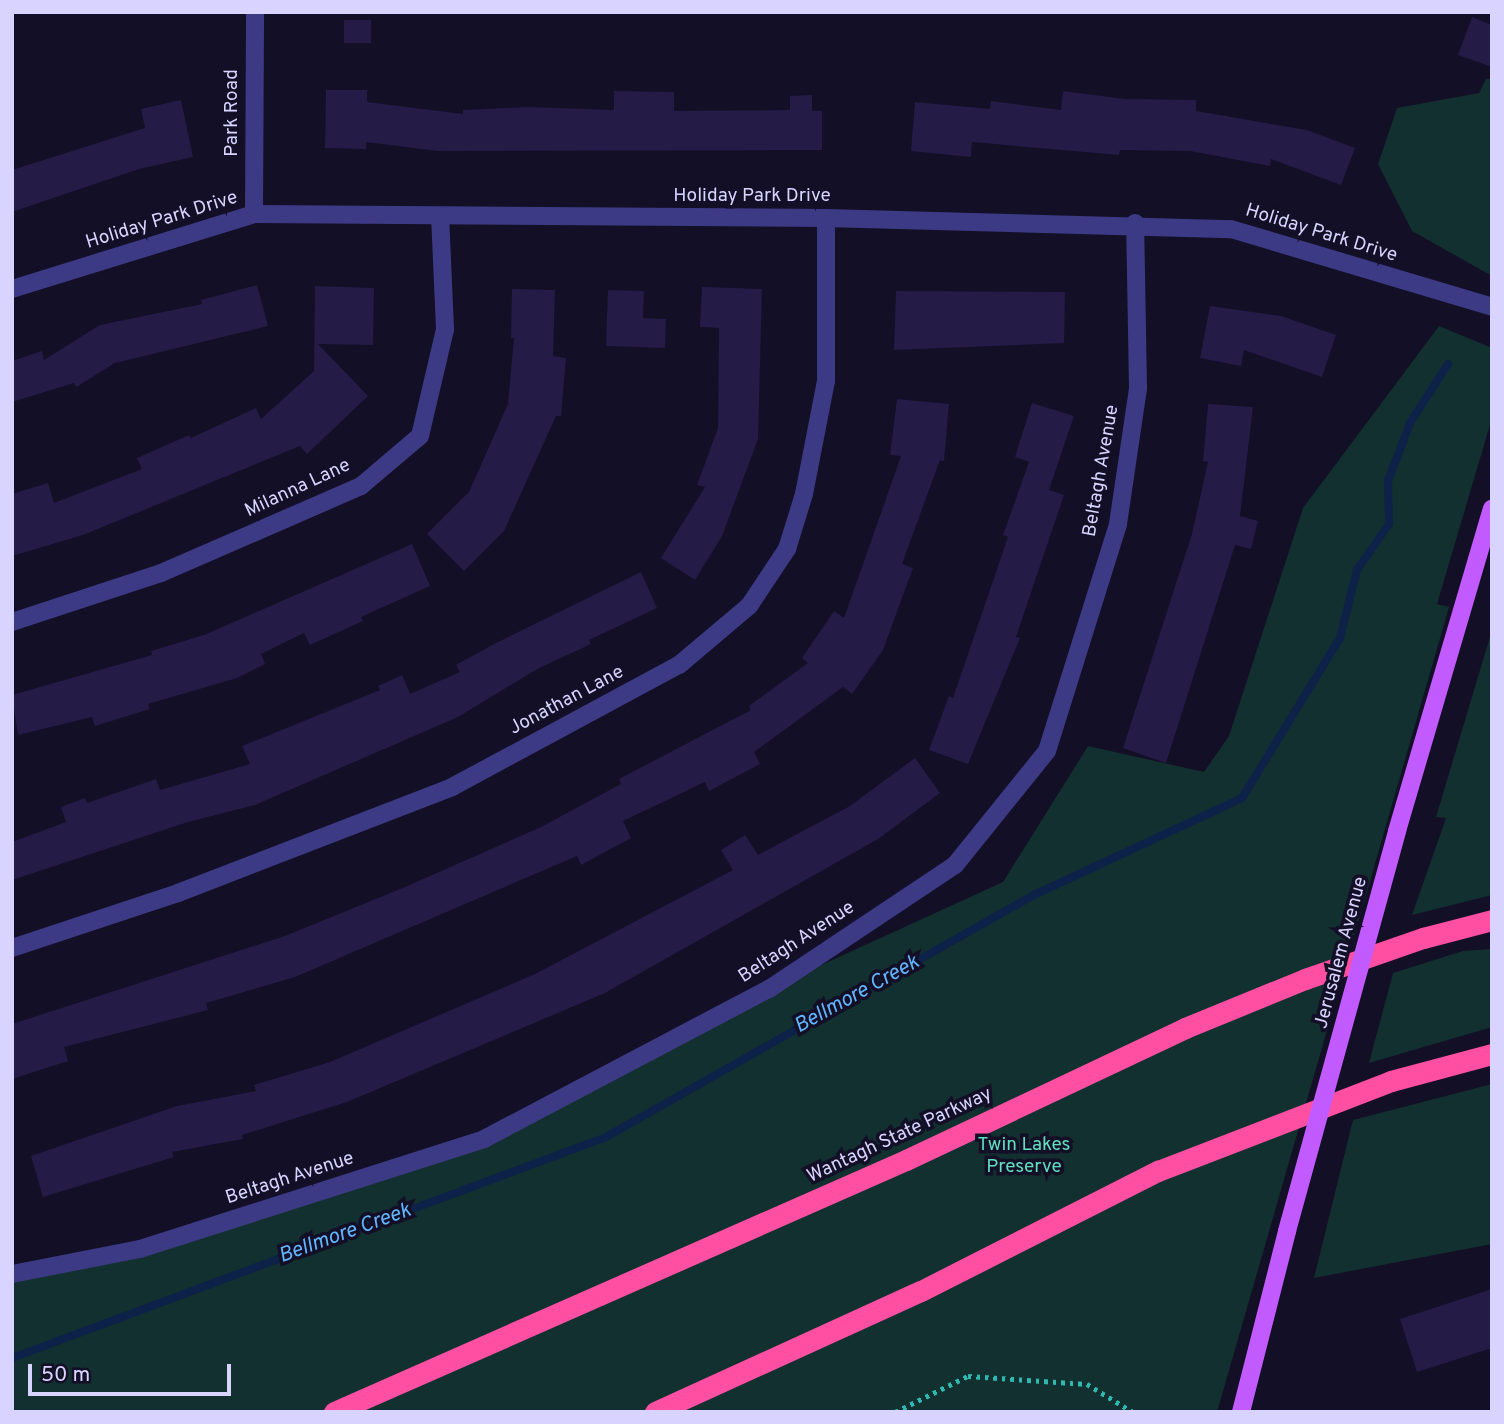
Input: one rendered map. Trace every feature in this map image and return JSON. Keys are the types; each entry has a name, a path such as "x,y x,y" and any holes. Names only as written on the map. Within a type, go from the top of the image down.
{"highway":[{"name":"Wantagh State Parkway","path":"334,1412 906,1160 1185,1028 1318,975 1423,938 1492,920"},
{"path":"655,1412 921,1291 1158,1171 1391,1081 1492,1054"}],"main road":[{"name":"Jerusalem Avenue","path":"1241,1412 1287,1231 1397,831 1492,509"}],"street":[{"name":"Park Road","path":"254,214 255,12"},
{"name":"Holiday Park Drive","path":"12,289 254,214 826,218 1135,223 1231,229 1492,307"},
{"name":"Milanna Lane","path":"12,622 162,573 361,486 420,436 445,329 440,216"},
{"name":"Jonathan Lane","path":"12,948 178,893 452,787 679,665 749,606 787,548 804,494 826,381 826,218"},
{"name":"Beltagh Avenue","path":"12,1274 140,1249 484,1139 769,989 955,865 1047,751 1118,524 1138,388 1135,223"}],"path":[{"path":"895,1412 968,1376 1087,1384 1133,1412"}],"green space":[{"path":"1486,79 1492,79 1492,276 1412,231 1378,164 1397,108 1479,93"},
{"name":"Twin Lakes Preserve","path":"1439,326 1492,348 1492,418 1437,604 1449,607 1217,1412 12,1412 12,1274 140,1249 484,1139 769,989 1003,882 1088,746 1204,772 1229,736 1303,508"},
{"path":"1492,630 1492,895 1412,915 1446,818 1436,817"},
{"path":"1492,949 1492,1027 1369,1063 1393,973 1463,951"},
{"path":"1492,1084 1492,1244 1314,1278 1353,1120"}],"building":[{"path":"1472,17 1492,25 1492,67 1458,55"},
{"path":"344,20 371,20 371,43 344,43"},
{"path":"326,90 367,90 367,102 463,114 463,110 528,107 614,110 614,91 674,92 674,111 790,110 790,96 812,95 812,111 822,111 822,150 438,151 366,142 366,149 325,148"},
{"path":"1063,91 1125,99 1196,100 1196,111 1307,130 1355,148 1341,185 1271,159 1270,166 1190,151 1120,150 1119,155 972,142 971,157 911,151 915,102 990,109 991,101 1061,110"},
{"path":"181,100 193,157 139,169 12,212 12,170 145,128 141,109"},
{"path":"257,285 268,326 115,363 76,387 74,383 12,402 12,361 42,351 44,360 100,325 202,304 201,300"},
{"path":"315,286 374,288 373,345 318,344 368,396 307,454 300,446 83,535 12,556 12,494 48,483 54,503 142,469 137,458 189,435 191,438 256,408 261,419 314,371"},
{"path":"702,287 762,289 758,439 722,536 695,580 661,558 705,487 697,485 718,428 719,328 700,327"},
{"path":"512,289 555,290 553,356 566,358 561,416 556,416 504,531 464,571 427,534 469,492 508,404 514,338 511,338"},
{"path":"608,290 644,291 643,318 666,319 665,348 606,346"},
{"path":"896,291 1065,292 1064,343 894,350"},
{"path":"1210,306 1281,316 1336,335 1322,377 1244,350 1241,366 1200,358"},
{"path":"897,399 949,404 944,461 940,460 902,564 913,568 883,650 852,694 843,687 754,752 760,764 709,791 705,782 623,821 631,838 581,865 577,856 295,977 206,1003 208,1010 64,1047 68,1061 12,1079 12,1024 285,936 405,887 541,827 621,784 619,779 751,710 749,706 808,663 802,658 834,611 844,618 901,456 890,455"},
{"path":"1032,403 1074,416 1049,490 1064,495 1016,637 1020,638 968,764 929,750 949,696 953,698 1008,537 1003,535 1029,462 1015,457"},
{"path":"1208,404 1253,407 1240,516 1258,521 1251,549 1235,545 1166,763 1123,748 1192,534 1208,462 1203,461"},
{"path":"412,544 430,586 361,617 363,621 310,645 304,633 261,654 265,664 237,678 148,704 150,709 95,726 92,717 18,735 12,695 152,655 151,651 204,635"},
{"path":"641,572 657,608 589,640 591,644 539,668 458,717 255,805 188,822 12,880 12,842 66,822 61,807 85,798 87,803 156,779 160,790 250,764 242,746 380,690 378,686 402,675 410,694 460,672 456,665 496,643"},
{"path":"915,758 940,793 878,839 605,993 347,1102 242,1135 243,1139 172,1152 174,1157 43,1197 31,1156 177,1106 256,1091 254,1085 330,1062 535,974 733,870 721,850 745,835 758,855 850,806"},
{"path":"1492,1289 1492,1348 1417,1372 1400,1319"}],"waterway":[{"name":"Bellmore Creek","path":"12,1358 606,1137 1034,895 1242,798 1340,638 1357,570 1389,524 1388,481 1410,423 1448,364"}]}
